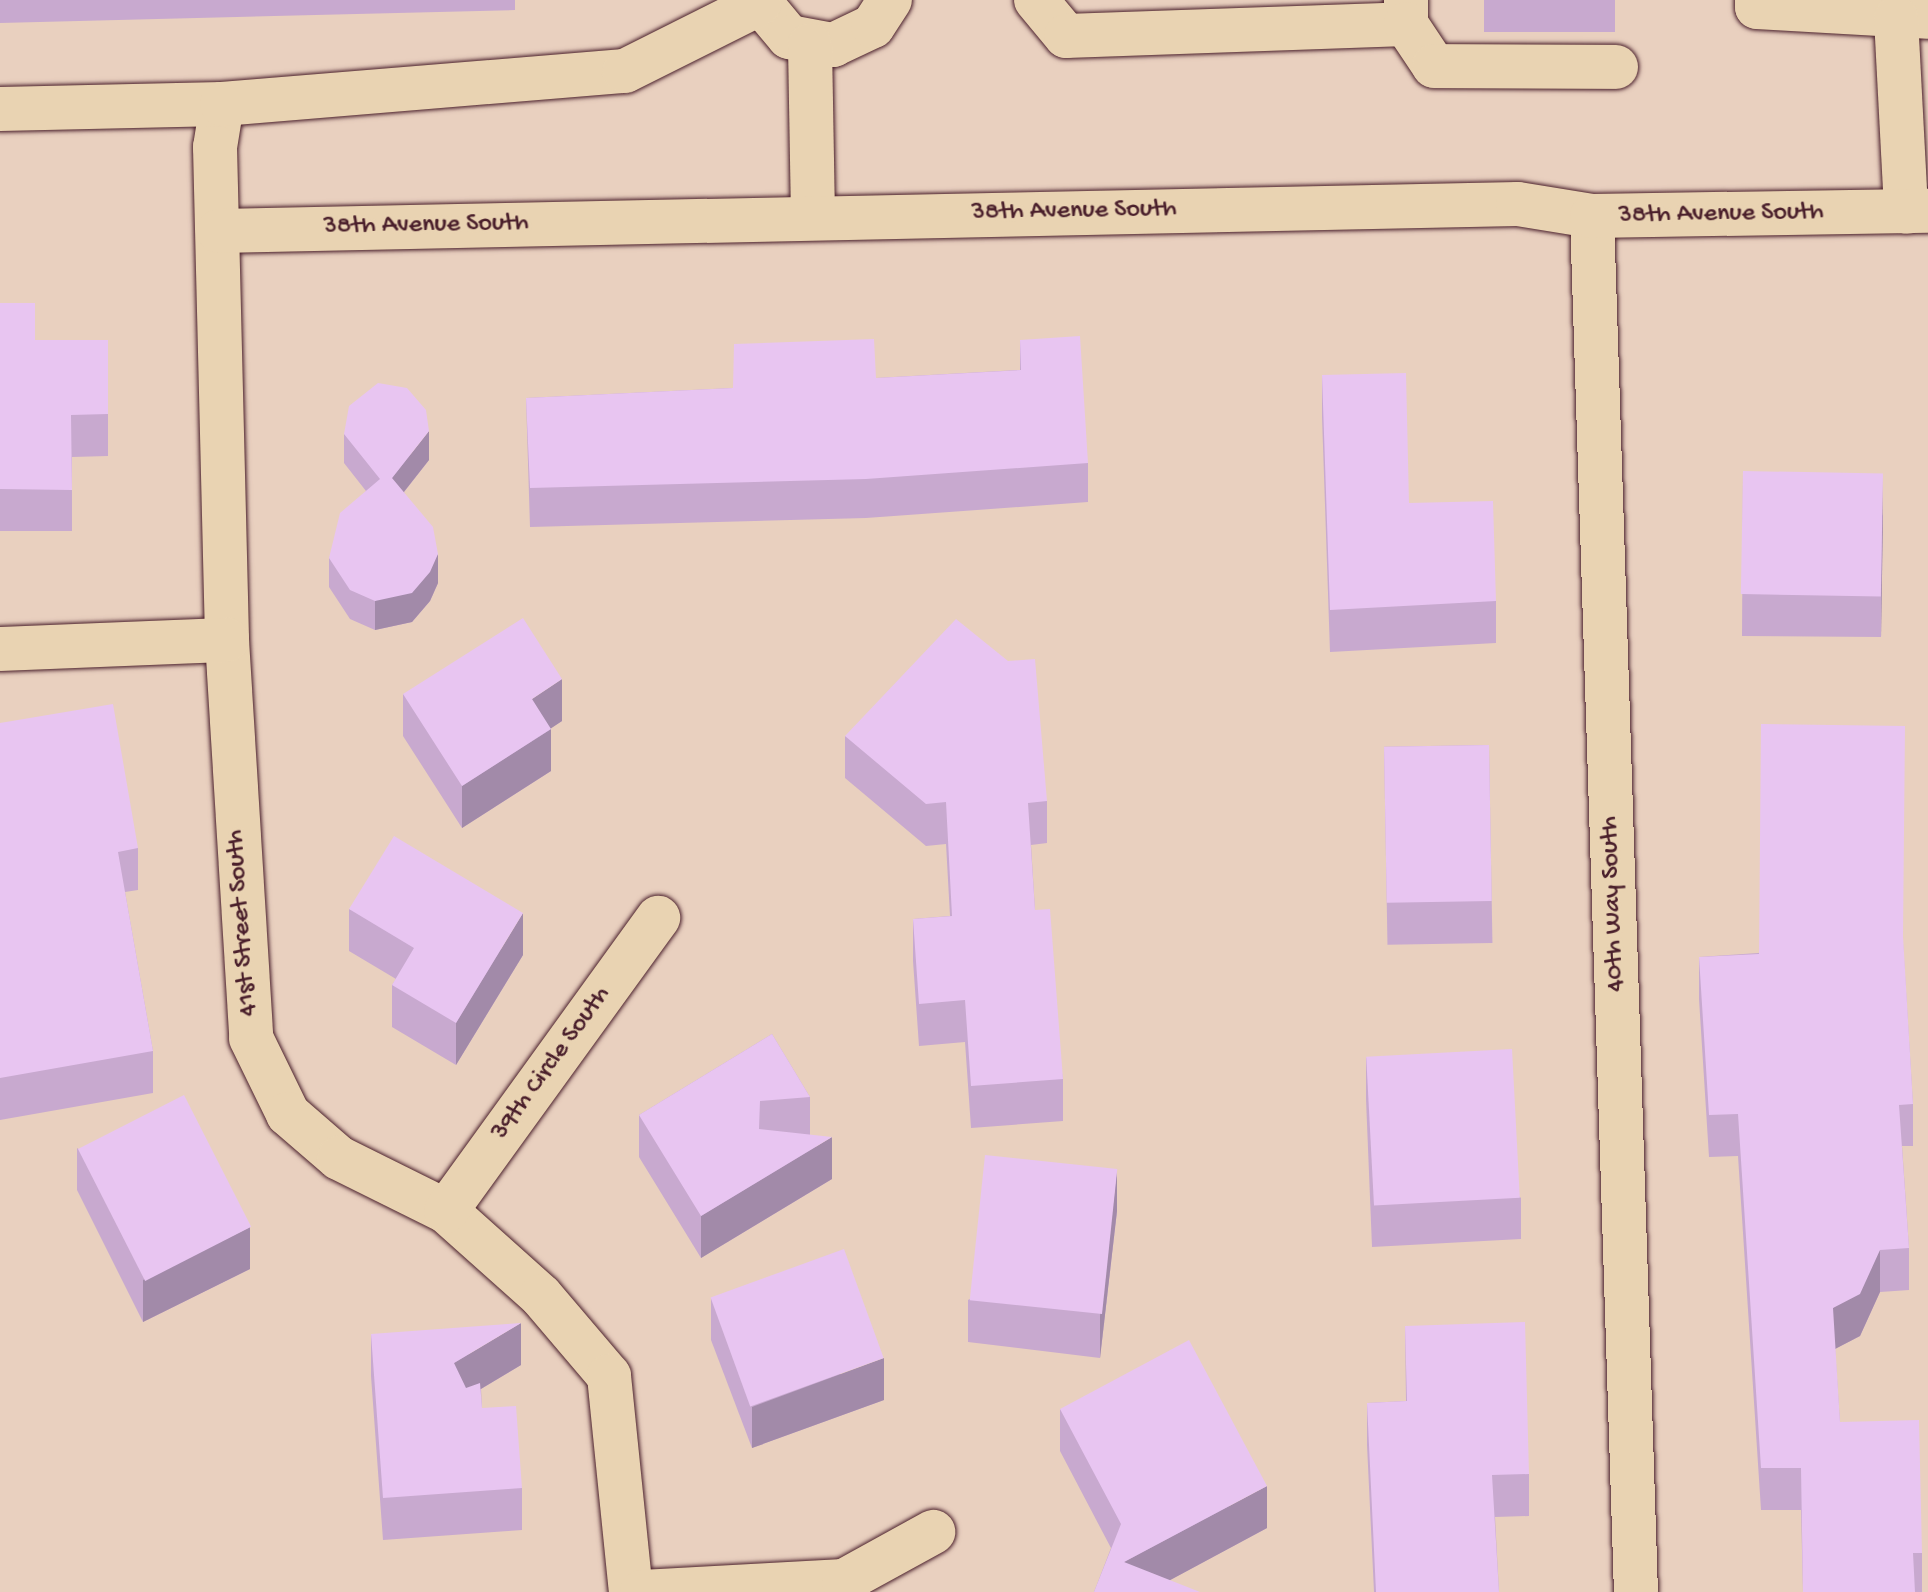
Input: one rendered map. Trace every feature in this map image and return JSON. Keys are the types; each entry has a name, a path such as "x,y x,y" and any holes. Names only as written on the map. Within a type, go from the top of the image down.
{"street":[{"path":"0,109 222,104 625,71 758,2 789,37 810,45 855,39 890,0"},
{"path":"1036,0 1066,36 1406,12 1434,66 1616,67"},
{"path":"1757,4 1912,17 1917,212"},
{"path":"810,45 813,217"},
{"name":"41st Street South","path":"222,104 215,147 227,640 251,1038 288,1114 339,1158 446,1211 541,1296 609,1376 631,1592"},
{"name":"38th Avenue South","path":"219,231 1518,204 1592,216 1917,212"},
{"name":"40th Way South","path":"1592,216 1636,1592"},
{"path":"0,649 227,640"},
{"name":"39th Circle South","path":"446,1211 658,918"},
{"path":"642,1592 844,1581 933,1532"}],"building":[{"path":"0,303 35,303 35,340 108,340 108,414 71,415 72,490 0,489"},
{"path":"1080,336 1088,463 866,479 530,488 526,398 733,388 734,344 874,339 876,378 1021,370 1020,340"},
{"path":"1406,373 1409,503 1493,501 1496,601 1330,610 1322,375"},
{"path":"378,383 407,388 426,410 429,431 392,478 433,527 438,554 430,572 412,593 375,601 350,590 329,558 340,513 380,479 344,434 349,406"},
{"path":"1743,471 1883,473 1881,596 1741,594"},
{"path":"523,618 562,679 532,699 551,729 462,786 403,694"},
{"path":"956,619 1008,661 1035,659 1047,801 1028,803 1035,910 1050,909 1063,1079 971,1086 965,1000 919,1004 913,919 952,916 946,802 926,804 845,736"},
{"path":"113,704 138,848 118,852 153,1051 0,1078 0,723"},
{"path":"1761,724 1905,726 1903,936 1913,1104 1899,1105 1909,1248 1880,1250 1860,1294 1833,1308 1840,1422 1919,1420 1922,1553 1913,1553 1915,1592 1803,1592 1801,1468 1761,1468 1738,1114 1709,1115 1699,957 1759,954"},
{"path":"1489,745 1492,901 1387,903 1384,747"},
{"path":"394,836 523,913 456,1023 392,985 414,948 349,909"},
{"path":"772,1034 810,1097 760,1101 759,1129 832,1137 701,1216 639,1115"},
{"path":"1512,1049 1520,1198 1374,1205 1366,1057"},
{"path":"184,1095 251,1227 145,1281 78,1149"},
{"path":"985,1155 1117,1169 1102,1314 970,1300"},
{"path":"844,1249 884,1358 750,1407 711,1298"},
{"path":"1525,1322 1529,1474 1492,1475 1499,1592 1376,1592 1367,1403 1407,1401 1405,1326"},
{"path":"521,1323 454,1363 466,1388 480,1383 482,1408 516,1406 522,1488 383,1498 371,1334"},
{"path":"1189,1340 1267,1486 1124,1562 1200,1592 1094,1592 1121,1524 1060,1409"}]}
